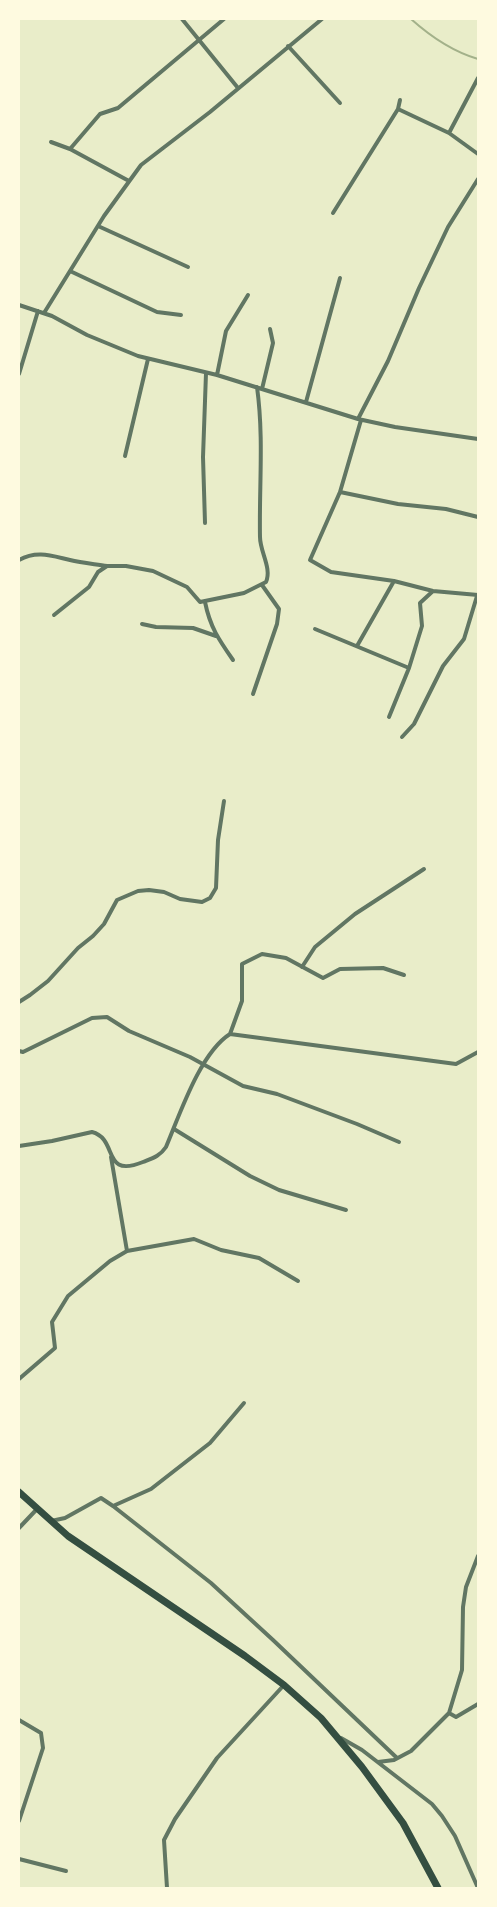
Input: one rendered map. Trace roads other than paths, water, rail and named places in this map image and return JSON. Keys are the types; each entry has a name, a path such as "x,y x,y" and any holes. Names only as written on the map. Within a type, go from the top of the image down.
{"highway":[{"path":"19,1492 50,1522 68,1536 239,1652 284,1685 321,1718 337,1736 403,1823 438,1888"}],"street":[{"path":"182,19 238,88"},
{"path":"70,149 100,114 118,108 224,19"},
{"path":"44,313 98,226 141,165 210,112 322,19"},
{"path":"288,46 340,103"},
{"path":"448,134 478,78"},
{"path":"333,213 398,109 400,100"},
{"path":"398,109 448,134 478,154"},
{"path":"51,142 70,149 129,181"},
{"path":"402,737 414,724 443,666 464,639 478,595 433,591 394,582 331,572 310,560 340,492 360,419 388,361 418,288 448,226 478,179"},
{"path":"98,226 188,267"},
{"path":"70,271 157,312 181,315"},
{"path":"306,402 340,278"},
{"path":"217,375 226,331 248,295"},
{"path":"19,305 52,316 88,335 148,359 217,375 360,419 395,427 478,439"},
{"path":"19,374 38,311"},
{"path":"19,560 27,555 45,554 107,566 126,566 153,572 187,587 200,602 244,593 266,582 268,577 260,539 260,388 273,343 270,329"},
{"path":"125,456 148,359"},
{"path":"205,523 203,457 206,373"},
{"path":"340,492 398,504 446,509 478,517"},
{"path":"54,615 89,587 98,572 107,566"},
{"path":"357,646 394,582"},
{"path":"253,694 277,624 279,609 262,585"},
{"path":"389,717 409,668 422,626 420,604 433,591"},
{"path":"205,602 208,618 216,636 233,660"},
{"path":"142,624 156,627 193,628 216,636"},
{"path":"315,630 409,668"},
{"path":"19,1002 48,981 78,948 104,924 117,900 138,891 149,890 164,892 180,899 202,902 210,898 216,888 218,840 224,801"},
{"path":"302,967 316,947 355,914 424,869"},
{"path":"111,1157 116,1163 128,1167 160,1155 174,1129 203,1064 222,1039 230,1034 242,1001 242,964 262,954 286,958 323,978 340,968 383,968 404,975"},
{"path":"19,1051 23,1052 92,1018 107,1017 129,1031 190,1057 243,1086 277,1094 357,1124 399,1142"},
{"path":"230,1034 456,1064 478,1052"},
{"path":"174,1129 250,1176 279,1190 346,1210"},
{"path":"19,1146 52,1141 92,1132 103,1138 111,1157 127,1251"},
{"path":"19,1379 55,1348 52,1322 68,1296 110,1261 127,1251 194,1239 221,1250 259,1258 298,1281"},
{"path":"113,1506 151,1489 210,1443 244,1402"},
{"path":"50,1522 65,1518 101,1498 113,1506 211,1584 274,1640 397,1758"},
{"path":"19,1528 37,1509"},
{"path":"378,1762 397,1758 411,1751 449,1713 462,1670 463,1607 466,1587 478,1556"},
{"path":"167,1888 164,1840 175,1819 217,1758 284,1685"},
{"path":"449,1713 456,1717 478,1704"},
{"path":"19,1720 41,1732 43,1748 19,1821"},
{"path":"337,1736 362,1750 432,1804 455,1836 478,1888"},
{"path":"19,1859 66,1871"}],"waterway":[{"path":"411,19 443,43 478,59"}]}
